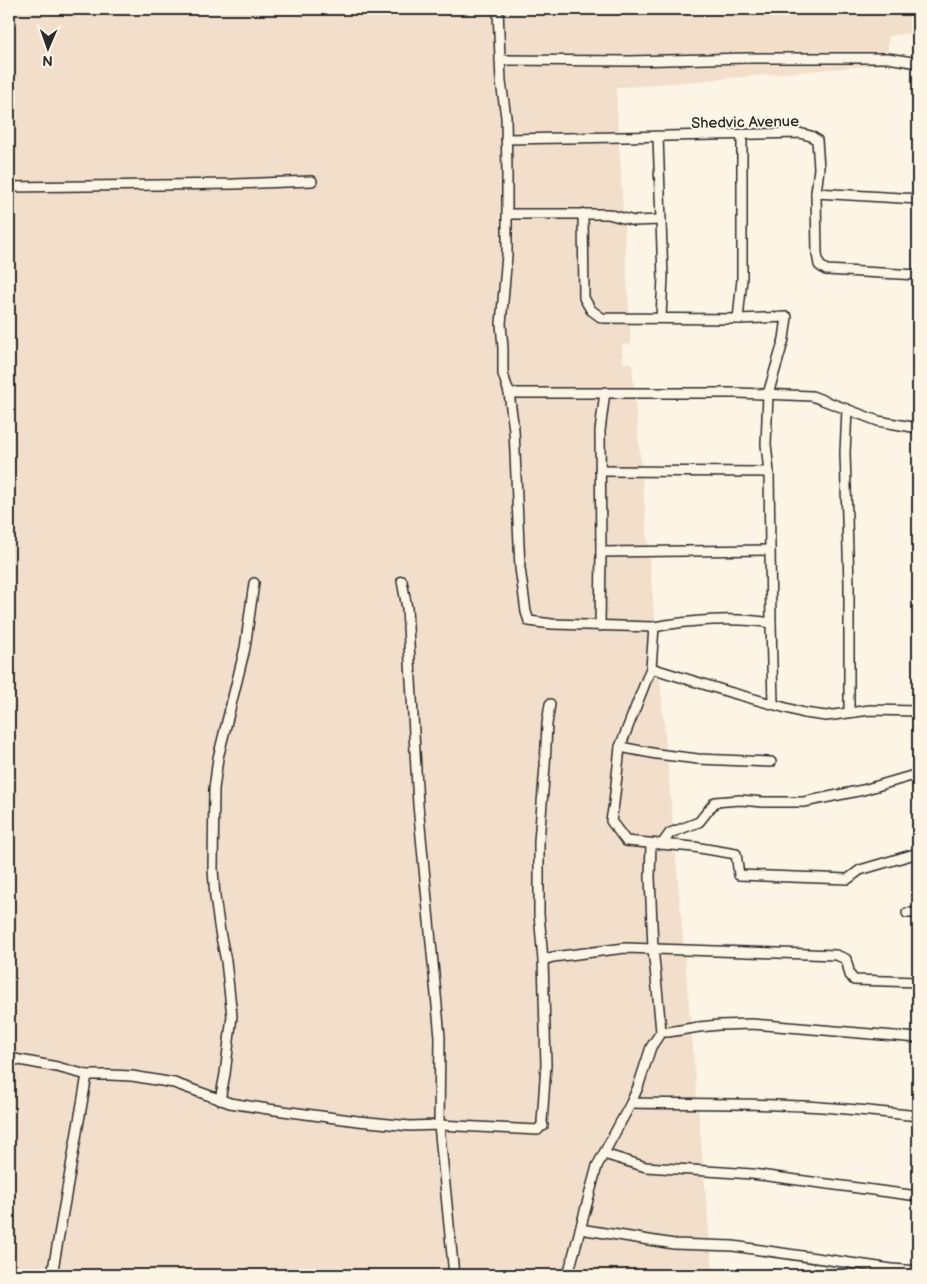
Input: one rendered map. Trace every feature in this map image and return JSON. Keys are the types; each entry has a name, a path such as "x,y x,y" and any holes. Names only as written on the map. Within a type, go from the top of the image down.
{"street":[{"path":"498,9 500,60 506,117 507,254 502,324 503,374 509,393 514,430 520,568 529,621 552,624 654,627 677,623 750,619 771,623"},
{"path":"500,60 629,61 747,58 888,58 918,63"},
{"name":"Shedvic Avenue","path":"506,139 799,133 811,136 817,140 819,168 816,193 817,254 819,265 826,270 918,275"},
{"path":"738,319 742,279 742,135"},
{"path":"658,136 664,277 661,318"},
{"path":"9,187 312,181"},
{"path":"816,193 918,199"},
{"path":"507,214 608,214 634,221 662,220"},
{"path":"583,214 584,298 591,310 602,318 738,319 787,317 784,339 768,394 766,444 769,472 774,704"},
{"path":"509,393 605,392 812,396 878,421 918,428"},
{"path":"600,626 602,552 600,430 605,392"},
{"path":"847,409 845,453 849,584 849,712"},
{"path":"600,471 769,472"},
{"path":"602,552 770,550"},
{"path":"402,581 407,608 418,805 440,1037 439,1125 454,1275"},
{"path":"220,1100 226,1074 232,1016 226,961 215,897 214,789 218,758 245,648 254,583"},
{"path":"654,627 651,668 620,747 611,821 626,841 736,854 739,875 848,879 860,870 918,852"},
{"path":"651,668 804,713 826,716 870,710 918,711"},
{"path":"9,1058 86,1075 132,1076 174,1083 230,1103 268,1109 410,1126 439,1125 538,1130 543,1126 546,1065 543,960 539,914 539,841 550,704"},
{"path":"620,747 698,759 771,762"},
{"path":"662,844 670,833 699,822 715,802 740,800 804,802 862,790 918,774"},
{"path":"568,1275 597,1166 631,1103 651,1047 661,1032 652,948 651,844"},
{"path":"908,912 918,913"},
{"path":"543,960 553,957 625,948 836,955 846,958 850,975 854,980 918,982"},
{"path":"661,1032 719,1025 752,1024 918,1038"},
{"path":"52,1275 86,1075"},
{"path":"631,1103 724,1103 805,1106 918,1116"},
{"path":"604,1154 646,1166 752,1174 918,1196"},
{"path":"580,1229 674,1244 733,1246 918,1271"}],"shaded area":[{"path":"9,9 913,9 916,32 888,36 888,64 616,88 631,344 622,345 623,363 632,363 713,1275 9,1275"}]}
